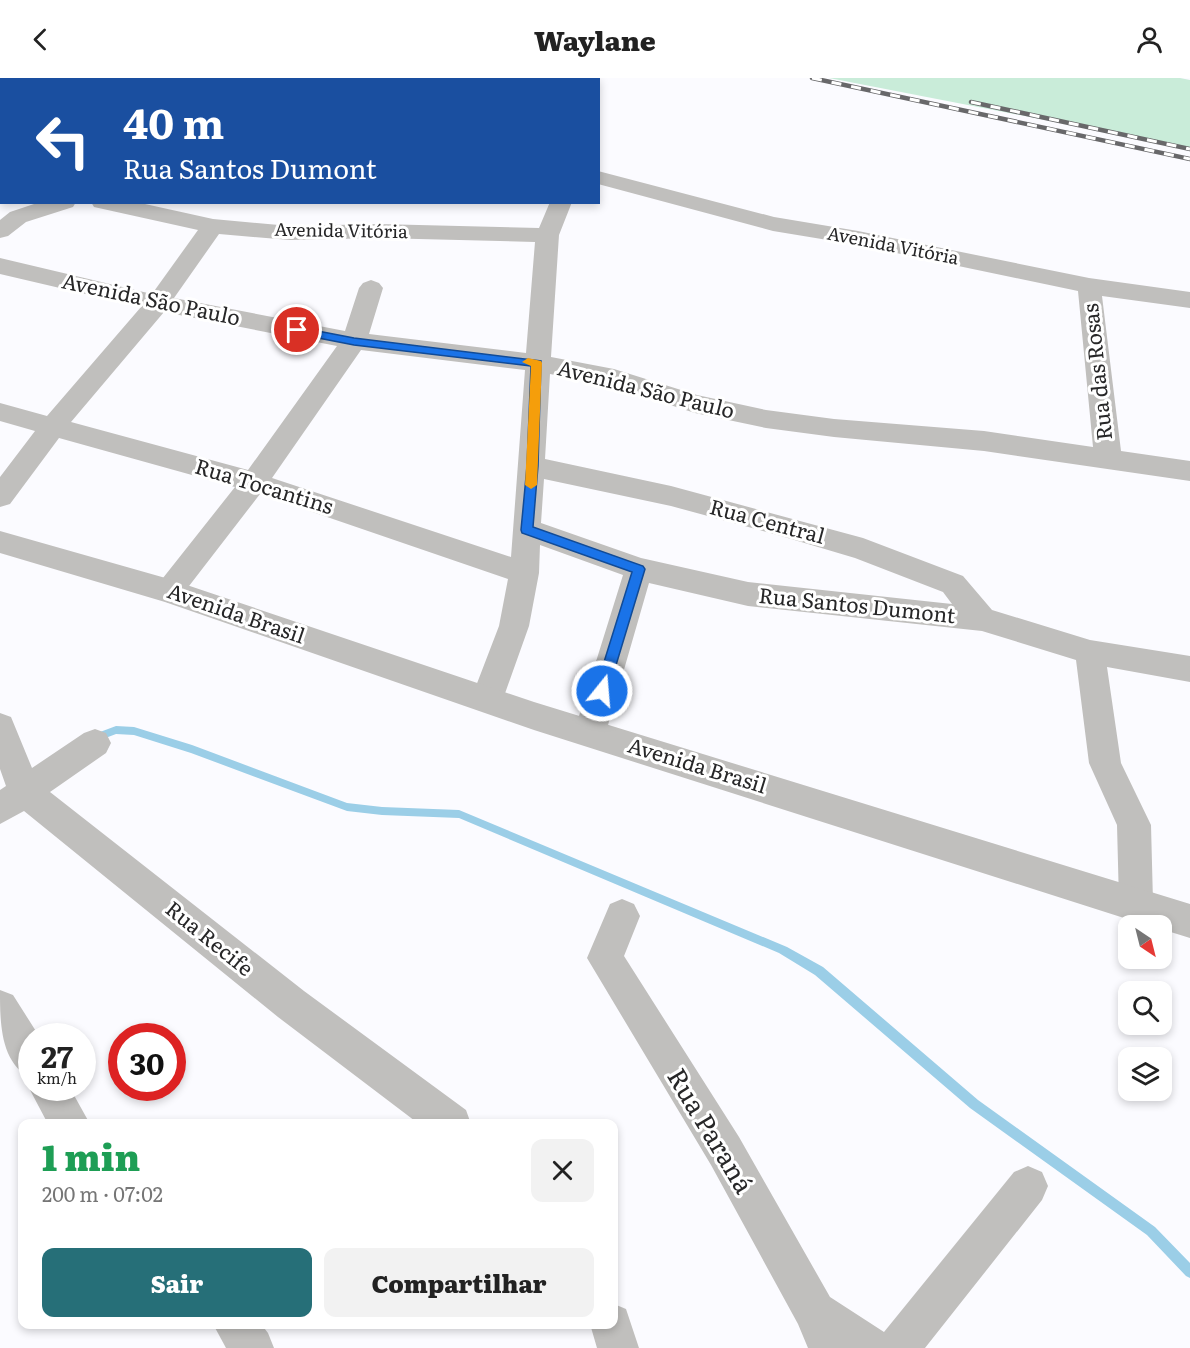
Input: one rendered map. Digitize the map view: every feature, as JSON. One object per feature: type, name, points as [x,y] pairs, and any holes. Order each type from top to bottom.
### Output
[{"type":"street","points":[[0,78],[82,78]]},
{"type":"street","name":"Avenida Vitória","points":[[600,178],[773,224],[858,238],[1089,286],[1190,300]]},
{"type":"street","points":[[0,231],[18,217],[59,204]]},
{"type":"street","name":"Avenida Vitória","points":[[111,204],[213,226],[290,233],[378,231],[547,235]]},
{"type":"street","points":[[487,699],[514,626],[524,573],[547,235],[560,204]]},
{"type":"street","points":[[0,497],[54,425],[158,303],[213,226]]},
{"type":"street","name":"Avenida São Paulo","points":[[0,266],[158,303],[354,341],[537,363],[614,378],[695,404],[766,419],[834,428],[984,441],[1190,471]]},
{"type":"street","name":"Rua das Rosas","points":[[1089,286],[1108,459]]},
{"type":"street","points":[[169,591],[254,482],[354,341],[371,288]]},
{"type":"street","name":"Rua Tocantins","points":[[0,412],[54,425],[254,482],[524,573]]},
{"type":"street","name":"Rua Central","points":[[532,466],[671,496],[863,549],[953,584],[982,619]]},
{"type":"street","name":"Rua Santos Dumont","points":[[527,530],[639,569],[748,594],[982,619],[1090,652],[1190,669]]},
{"type":"street","name":"Avenida Brasil","points":[[0,542],[169,591],[534,716],[1136,902],[1190,921]]},
{"type":"street","points":[[590,732],[639,569]]},
{"type":"street","points":[[1090,652],[1105,762],[1134,825],[1136,902]]},
{"type":"street","name":"Rua Recife","points":[[0,727],[13,801],[445,1119]]},
{"type":"street","points":[[13,801],[95,743]]},
{"type":"street","name":"Rua Paraná","points":[[622,916],[605,958],[725,1151],[822,1330]]},
{"type":"street","points":[[0,1008],[18,1037]]},
{"type":"street","points":[[56,1101],[67,1119]]},
{"type":"street","points":[[898,1348],[1028,1186]]},
{"type":"street","points":[[238,1329],[253,1348]]},
{"type":"street","points":[[612,1329],[618,1348]]},
{"type":"street","points":[[822,1330],[870,1348]]},
{"type":"green space","points":[[829,78],[1180,78],[1190,80],[1190,148]]},
{"type":"waterway","points":[[95,738],[116,730],[134,731],[192,749],[347,807],[382,811],[459,814],[783,950],[819,971],[974,1104],[1151,1231],[1190,1272]]},
{"type":"railway","points":[[812,78],[1190,159]]},
{"type":"railway","points":[[971,102],[1190,149]]},
{"type":"slow traffic","points":[[528,362],[537,363],[531,485]]},
{"type":"route","points":[[297,330],[354,341],[537,363],[527,530],[639,569],[602,691]]}]
